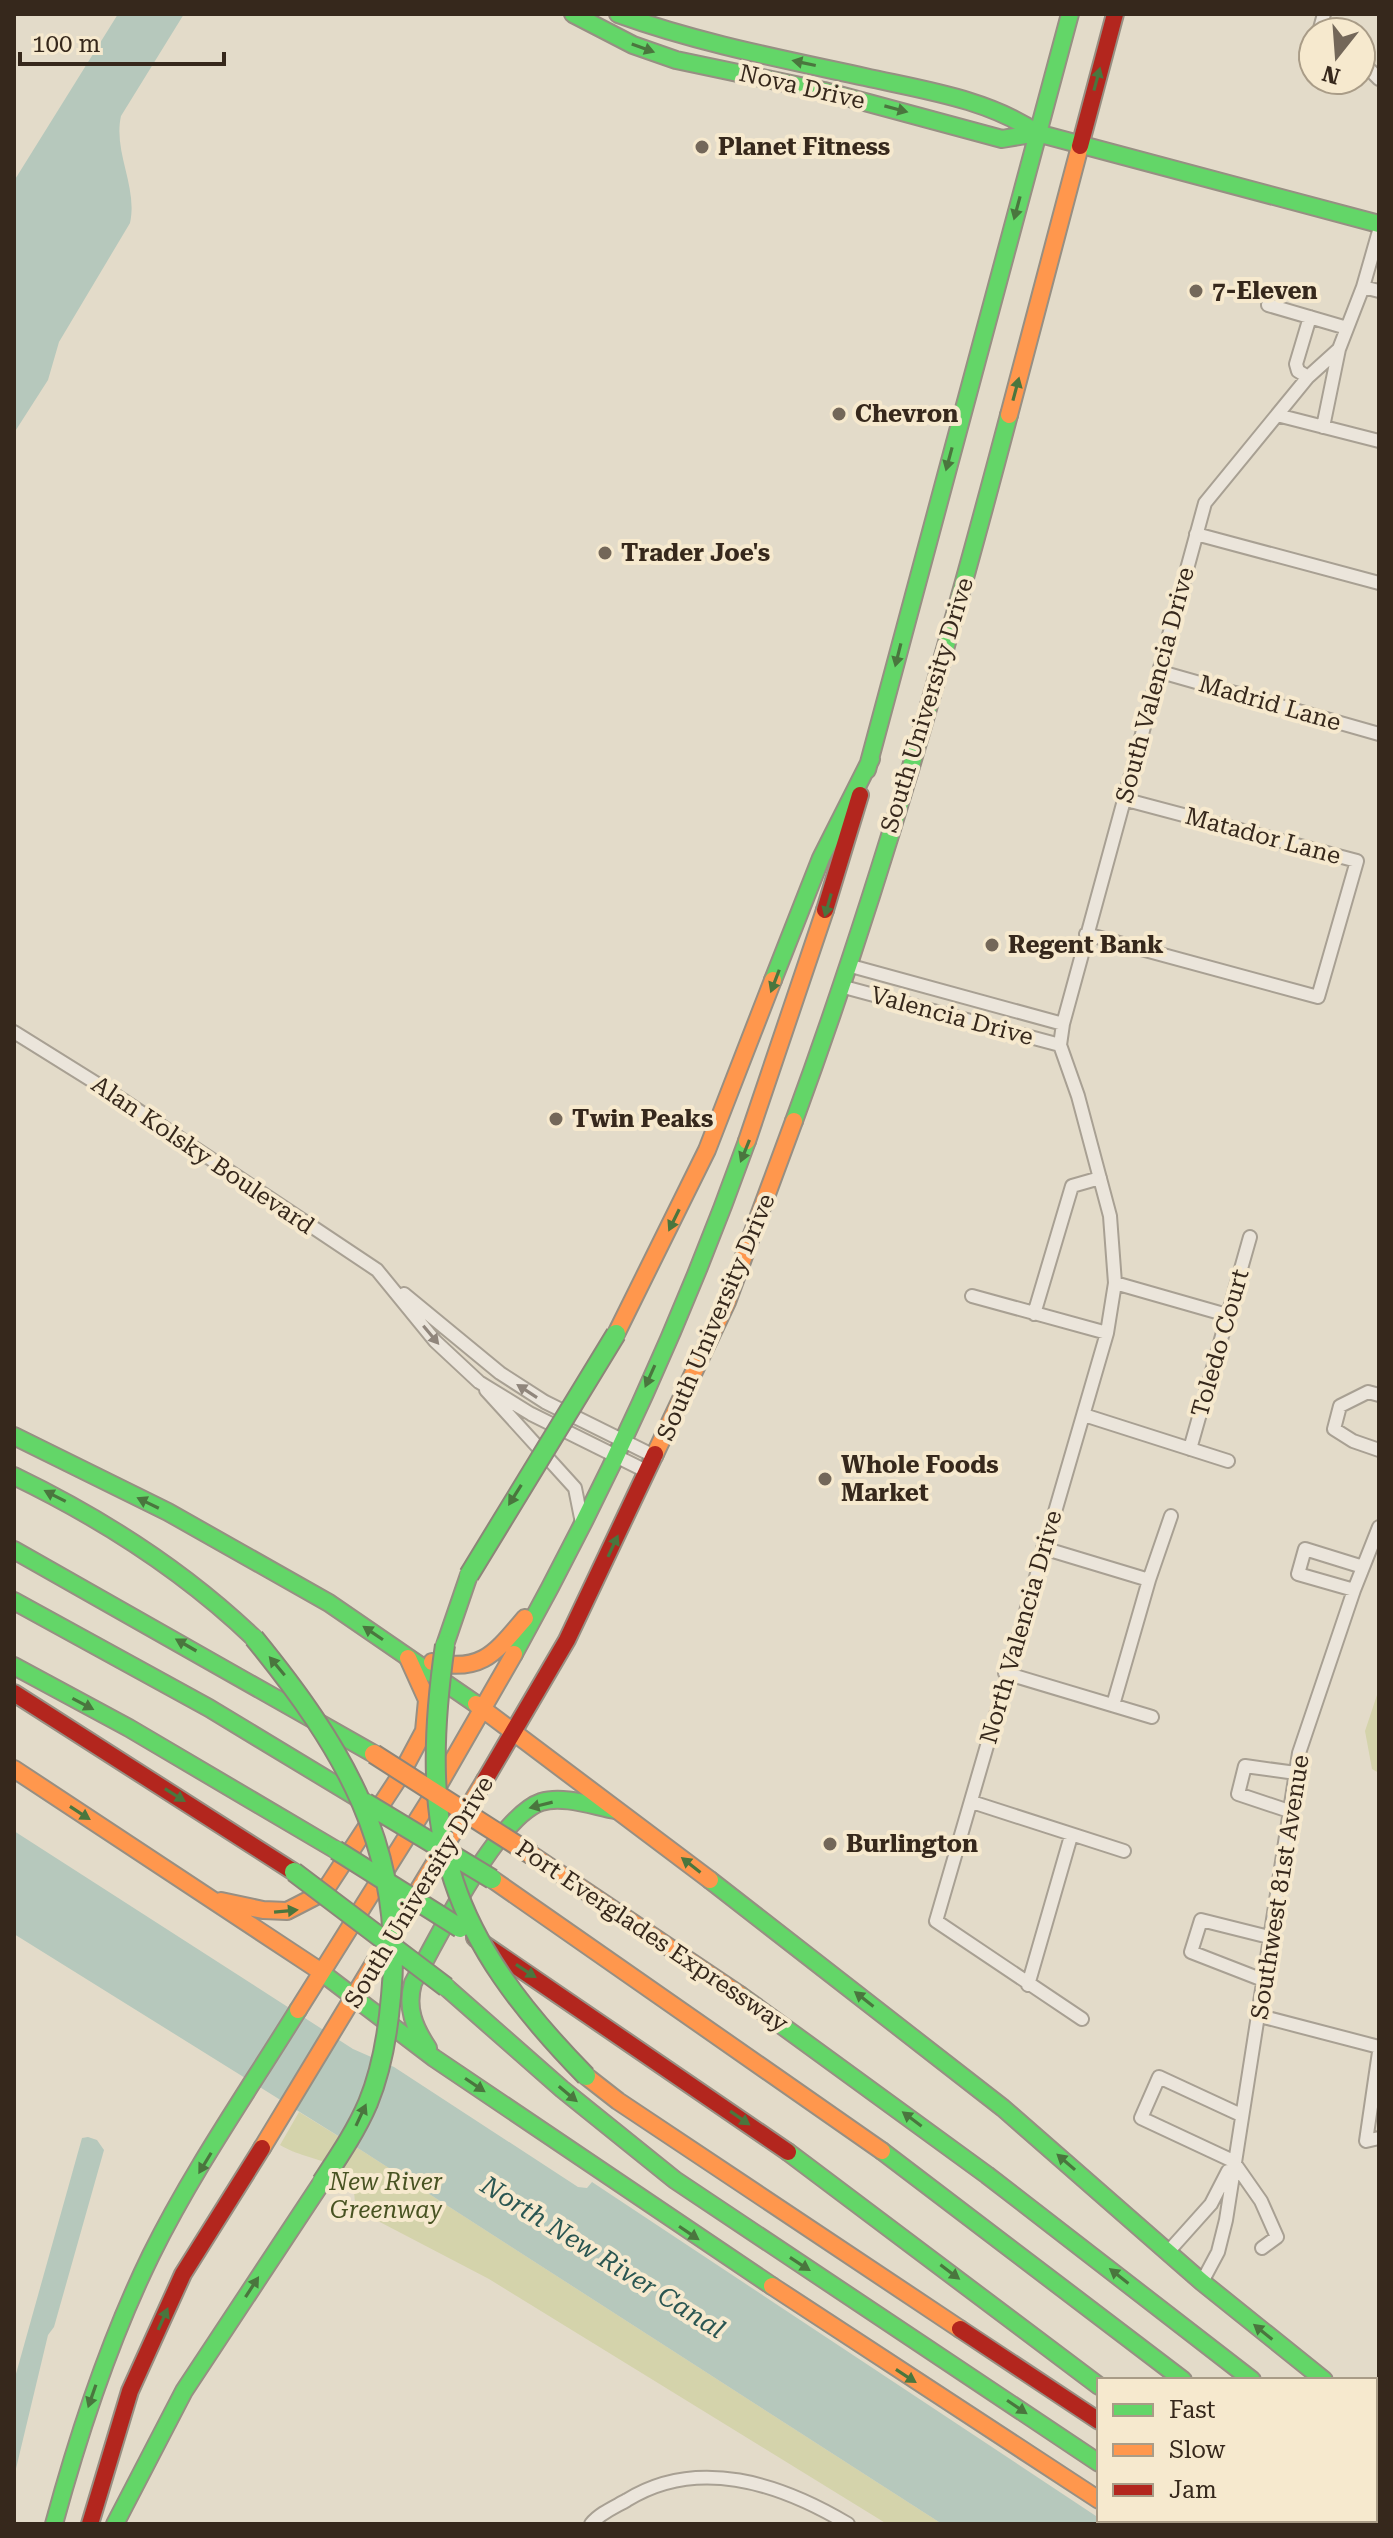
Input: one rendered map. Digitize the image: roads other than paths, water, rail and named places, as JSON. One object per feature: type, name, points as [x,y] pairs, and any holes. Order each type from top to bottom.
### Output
[{"type":"main road","name":"Nova Drive","points":[[573,14],[633,45],[676,60],[824,91],[1002,139],[1037,133]]},
{"type":"main road","name":"Nova Drive","points":[[618,14],[681,37],[897,84],[1010,114],[1037,133],[1379,224]]},
{"type":"main road","name":"South University Drive","points":[[54,2524],[99,2375],[152,2253],[483,1709],[549,1590],[613,1457],[752,1134],[812,961],[871,759],[1070,14]]},
{"type":"main road","name":"South University Drive","points":[[90,2524],[130,2391],[183,2274],[355,1999],[515,1734],[580,1616],[746,1256],[851,966],[967,572],[1115,14]]},
{"type":"main road","points":[[871,759],[821,858],[707,1150],[616,1334],[469,1575],[445,1645],[433,1705],[432,1767],[436,1810],[456,1893],[480,1946],[513,1998],[552,2044],[586,2076],[618,2101],[1097,2420]]},
{"type":"main road","points":[[14,1436],[241,1552],[329,1603],[483,1709],[1003,2108],[1202,2282],[1322,2378]]},
{"type":"main road","points":[[14,1476],[126,1534],[222,1606],[254,1638],[332,1740],[361,1793],[380,1842],[393,1901],[397,1945],[384,2050],[364,2113],[167,2420],[132,2483],[115,2524]]},
{"type":"main road","name":"Port Everglades Expressway","points":[[14,1550],[374,1754],[636,1922],[826,2054],[1249,2378]]},
{"type":"main road","points":[[406,1655],[448,1667],[476,1665],[490,1657],[549,1590]]},
{"type":"main road","points":[[14,1601],[209,1708],[492,1879],[660,1991],[846,2123],[1180,2378]]},
{"type":"main road","points":[[210,1898],[285,1913],[300,1910],[324,1892],[423,1735],[428,1703],[424,1688],[406,1655]]},
{"type":"main road","points":[[14,1666],[129,1728],[336,1850],[460,1928],[771,2139],[1097,2384]]},
{"type":"main road","points":[[14,1693],[294,1872],[446,1987],[562,2089],[675,2180],[1097,2462]]},
{"type":"main road","points":[[14,1769],[322,1972],[434,2058],[700,2240],[1097,2499]]},
{"type":"main road","points":[[434,2058],[415,2029],[409,1996],[428,1955],[508,1825],[540,1802],[561,1801],[617,1810]]},
{"type":"main road","points":[[1181,2324],[1262,2378]]},
{"type":"street","name":"South Valencia Drive","points":[[1063,1024],[1205,503],[1215,486],[1308,377],[1339,349],[1363,287],[1379,231]]},
{"type":"street","points":[[1363,287],[1379,291]]},
{"type":"street","points":[[1268,305],[1347,328]]},
{"type":"street","points":[[1308,377],[1298,371],[1296,364],[1310,317]]},
{"type":"street","points":[[1323,427],[1339,349]]},
{"type":"street","points":[[1277,415],[1379,441]]},
{"type":"street","points":[[1196,534],[1379,583]]},
{"type":"street","name":"Madrid Lane","points":[[1161,672],[1379,734]]},
{"type":"street","name":"Matador Lane","points":[[1086,934],[1318,997],[1357,861],[1123,799]]},
{"type":"street","name":"Valencia Drive","points":[[851,966],[1063,1024]]},
{"type":"street","name":"Valencia Drive","points":[[844,987],[1060,1045]]},
{"type":"street","name":"North Valencia Drive","points":[[1028,1985],[936,1921],[972,1802],[1005,1673],[1084,1415],[1107,1333],[1115,1283],[1110,1216],[1060,1045],[1063,1024]]},
{"type":"street","name":"Alan Kolsky Boulevard","points":[[14,1032],[115,1095],[377,1270],[508,1378],[545,1402],[621,1439],[652,1465]]},
{"type":"street","points":[[1034,1314],[1072,1186],[1100,1178]]},
{"type":"street","name":"Toledo Court","points":[[1190,1449],[1250,1237]]},
{"type":"street","name":"Alan Kolsky Boulevard","points":[[389,1282],[435,1341],[479,1382],[613,1457],[652,1465]]},
{"type":"street","points":[[1115,1283],[1227,1315]]},
{"type":"street","points":[[972,1296],[1107,1333]]},
{"type":"street","points":[[479,1382],[575,1488],[582,1523]]},
{"type":"street","points":[[1379,1395],[1368,1392],[1340,1406],[1334,1429],[1353,1441],[1379,1450]]},
{"type":"street","name":"Toledo Court","points":[[1084,1415],[1228,1461]]},
{"type":"street","points":[[1113,1705],[1171,1516]]},
{"type":"street","name":"Southwest 81st Avenue","points":[[1202,2282],[1218,2252],[1260,2016],[1269,1937],[1296,1773],[1354,1590],[1379,1527]]},
{"type":"street","points":[[1043,1548],[1149,1580]]},
{"type":"street","points":[[1354,1590],[1298,1574],[1305,1549],[1363,1567]]},
{"type":"street","points":[[1005,1673],[1152,1717]]},
{"type":"street","points":[[1289,1811],[1238,1794],[1245,1766],[1296,1773]]},
{"type":"street","points":[[972,1802],[1124,1851]]},
{"type":"street","points":[[1071,1836],[1028,1985],[1082,2019]]},
{"type":"street","points":[[1263,1980],[1191,1952],[1201,1920],[1269,1937]]},
{"type":"street","points":[[1260,2016],[1379,2049],[1366,2141],[1379,2138]]},
{"type":"street","points":[[1241,2115],[1159,2077],[1141,2118],[1233,2161],[1261,2201],[1277,2237],[1262,2248]]},
{"type":"street","name":"Southwest 81st Avenue","points":[[1168,2252],[1211,2204],[1233,2161]]},
{"type":"street","points":[[591,2524],[642,2490],[691,2476],[755,2482],[816,2505],[848,2524]]},
{"type":"water","points":[[118,14],[184,14],[121,116],[120,143],[131,196],[130,223],[59,342],[48,380],[14,433],[14,181]]},
{"type":"water","name":"North New River Canal","points":[[14,1831],[353,2049],[394,2067],[578,2187],[587,2188],[592,2182],[1097,2517],[1097,2522],[1108,2524],[942,2524],[364,2152],[14,1934]]},
{"type":"water","points":[[82,2138],[97,2140],[104,2150],[54,2327],[48,2335],[14,2477],[14,2381]]},
{"type":"place","name":"Planet Fitness","points":[[702,147]]},
{"type":"place","name":"7-Eleven","points":[[1196,291]]},
{"type":"place","name":"Chevron","points":[[839,414]]},
{"type":"place","name":"Trader Joe's","points":[[605,553]]},
{"type":"place","name":"Regent Bank","points":[[992,945]]},
{"type":"place","name":"Twin Peaks","points":[[556,1119]]},
{"type":"place","name":"Whole Foods Market","points":[[825,1479]]},
{"type":"place","name":"Burlington","points":[[830,1844]]},
{"type":"park label","name":"New River Greenway","points":[[386,2196]]}]
